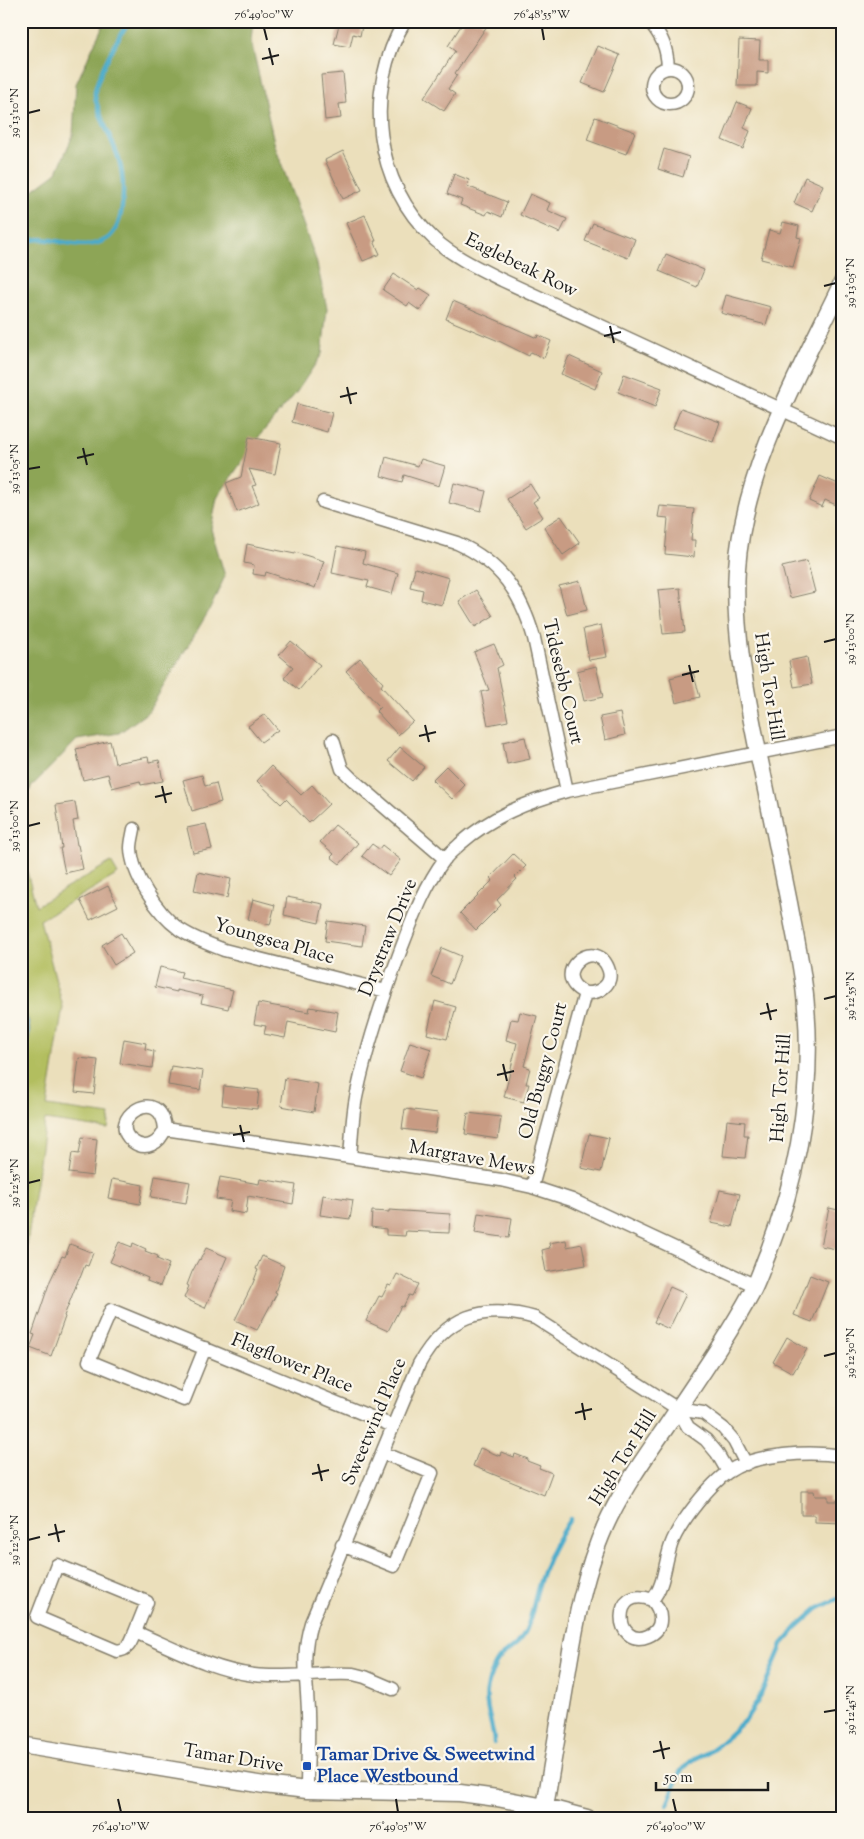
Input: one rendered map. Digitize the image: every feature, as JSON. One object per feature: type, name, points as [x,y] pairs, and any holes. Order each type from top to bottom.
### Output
[{"type":"street","name":"Eaglebeak Row","points":[[405,21],[391,50],[381,81],[379,108],[381,135],[393,182],[417,221],[433,238],[448,251],[494,276],[843,438]]},
{"type":"street","points":[[649,21],[663,38],[667,51],[668,67]]},
{"type":"street","name":"High Tor Hill","points":[[545,1807],[569,1658],[591,1564],[613,1511],[634,1473],[726,1336],[756,1286],[790,1190],[805,1096],[806,1006],[801,968],[744,687],[738,643],[737,565],[752,489],[763,455],[782,409],[843,281]]},
{"type":"street","name":"Tidesebb Court","points":[[323,502],[457,543],[474,550],[503,575],[516,593],[527,614],[534,638],[567,791]]},
{"type":"street","name":"Drystraw Drive","points":[[350,1157],[356,1096],[386,991],[413,919],[444,859],[482,827],[530,802],[567,791],[843,736]]},
{"type":"street","points":[[332,740],[342,769],[444,859]]},
{"type":"street","name":"Youngsea Place","points":[[134,829],[131,847],[138,877],[152,900],[178,928],[199,940],[224,950],[386,991]]},
{"type":"street","name":"Old Buggy Court","points":[[532,1187],[585,993]]},
{"type":"street","name":"Margrave Mews","points":[[165,1129],[501,1180],[532,1187],[572,1200],[756,1286]]},
{"type":"street","name":"Flagflower Place","points":[[205,1348],[184,1400],[89,1361],[111,1310],[205,1348],[393,1426]]},
{"type":"street","name":"Sweetwind Place","points":[[307,1790],[308,1711],[304,1653],[306,1638],[320,1598],[383,1453],[419,1364],[430,1345],[440,1334],[454,1323],[487,1312],[519,1314],[535,1318],[678,1409]]},
{"type":"street","points":[[678,1409],[703,1413],[723,1428],[734,1441],[746,1464]]},
{"type":"street","points":[[678,1409],[688,1427],[706,1440],[717,1453],[728,1472]]},
{"type":"street","points":[[342,1545],[394,1566],[432,1473],[383,1453]]},
{"type":"street","points":[[652,1600],[658,1592],[673,1541],[682,1524],[695,1505],[728,1472],[746,1464],[783,1455],[803,1453],[843,1456]]},
{"type":"street","points":[[57,1566],[147,1602],[135,1632],[129,1647],[117,1652],[37,1617],[57,1566]]},
{"type":"street","points":[[135,1632],[234,1672],[255,1675],[353,1674],[393,1689]]},
{"type":"street","name":"Tamar Drive","points":[[21,1745],[264,1785],[307,1790],[460,1793],[545,1807],[587,1818]]},
{"type":"green space","points":[[105,21],[253,21],[251,41],[275,146],[316,260],[327,308],[322,354],[296,393],[260,435],[217,498],[211,529],[225,576],[210,609],[148,712],[119,733],[77,740],[31,787],[21,816],[21,199],[57,172],[73,135],[76,84]]},
{"type":"green space","points":[[21,849],[36,906],[111,862],[118,874],[40,920],[63,1007],[47,1106],[110,1115],[108,1129],[45,1120],[21,1286]]},
{"type":"water","points":[[21,1004],[27,1016],[30,1035],[21,1053]]},
{"type":"building","points":[[340,21],[363,21],[360,36],[353,34],[350,47],[334,44]]},
{"type":"building","points":[[464,21],[480,21],[487,26],[455,73],[457,75],[448,89],[455,94],[444,111],[424,98],[455,51],[448,46]]},
{"type":"building","points":[[739,40],[760,41],[759,60],[768,60],[768,73],[757,72],[757,86],[737,86]]},
{"type":"building","points":[[598,46],[620,55],[604,92],[582,83]]},
{"type":"building","points":[[343,73],[346,103],[339,104],[341,118],[325,120],[321,75]]},
{"type":"building","points":[[737,102],[752,108],[744,128],[750,131],[743,149],[722,140]]},
{"type":"building","points":[[595,117],[635,132],[626,154],[587,140]]},
{"type":"building","points":[[664,149],[689,157],[683,177],[658,169]]},
{"type":"building","points":[[343,151],[362,190],[343,199],[325,160]]},
{"type":"building","points":[[454,174],[469,180],[467,186],[507,202],[502,217],[488,211],[486,215],[460,205],[462,200],[447,194]]},
{"type":"building","points":[[805,177],[823,185],[812,211],[794,203]]},
{"type":"building","points":[[530,194],[550,203],[547,210],[567,219],[560,233],[520,215]]},
{"type":"building","points":[[365,215],[380,254],[363,261],[346,223]]},
{"type":"building","points":[[783,222],[799,226],[797,237],[801,238],[793,267],[761,259],[769,230],[780,233]]},
{"type":"building","points":[[593,223],[635,239],[628,258],[585,241]]},
{"type":"building","points":[[666,254],[704,270],[697,287],[659,271]]},
{"type":"building","points":[[394,274],[418,290],[420,288],[431,295],[420,311],[409,303],[407,306],[383,290]]},
{"type":"building","points":[[726,295],[771,307],[766,325],[721,313]]},
{"type":"building","points":[[453,301],[537,338],[538,335],[551,341],[544,358],[531,352],[529,356],[446,319]]},
{"type":"building","points":[[569,356],[602,371],[595,389],[561,374]]},
{"type":"building","points":[[624,374],[662,388],[655,407],[618,392]]},
{"type":"building","points":[[297,404],[332,413],[327,432],[292,422]]},
{"type":"building","points":[[681,408],[720,422],[713,442],[673,428]]},
{"type":"building","points":[[249,437],[281,443],[275,474],[249,469],[256,485],[252,486],[259,503],[237,512],[226,483],[241,477]]},
{"type":"building","points":[[386,457],[418,466],[421,459],[445,466],[439,486],[404,475],[402,482],[381,476]]},
{"type":"building","points":[[820,476],[843,486],[843,508],[825,500],[822,507],[809,501]]},
{"type":"building","points":[[454,483],[486,491],[481,511],[449,503]]},
{"type":"building","points":[[530,484],[539,498],[533,502],[543,517],[526,528],[507,499]]},
{"type":"building","points":[[660,506],[694,509],[691,540],[695,540],[694,557],[665,554],[668,518],[658,517]]},
{"type":"building","points":[[561,516],[580,543],[563,555],[544,527]]},
{"type":"building","points":[[247,544],[295,554],[295,552],[324,561],[315,588],[266,572],[265,576],[253,574],[254,565],[244,563]]},
{"type":"building","points":[[337,546],[365,552],[363,563],[398,573],[392,594],[367,587],[369,581],[332,573]]},
{"type":"building","points":[[807,561],[815,592],[790,598],[782,567]]},
{"type":"building","points":[[415,568],[449,578],[442,605],[421,600],[423,590],[410,587]]},
{"type":"building","points":[[580,581],[587,610],[567,615],[559,586]]},
{"type":"building","points":[[680,588],[685,632],[663,634],[658,590]]},
{"type":"building","points":[[476,590],[493,616],[475,627],[459,601]]},
{"type":"building","points":[[601,625],[607,657],[589,660],[583,629]]},
{"type":"building","points":[[291,641],[320,665],[299,690],[284,678],[293,667],[279,655]]},
{"type":"building","points":[[494,644],[503,665],[497,668],[508,721],[488,725],[481,692],[489,690],[474,652]]},
{"type":"building","points":[[807,657],[812,684],[794,687],[789,661]]},
{"type":"building","points":[[360,658],[383,683],[381,686],[413,721],[398,735],[376,711],[380,707],[346,671]]},
{"type":"building","points":[[596,666],[603,697],[584,701],[577,671]]},
{"type":"building","points":[[693,672],[700,697],[676,703],[670,678]]},
{"type":"building","points":[[620,713],[625,735],[605,740],[600,717]]},
{"type":"building","points":[[265,714],[278,730],[261,742],[248,726]]},
{"type":"building","points":[[525,737],[530,759],[507,764],[503,742]]},
{"type":"building","points":[[110,741],[115,763],[148,757],[149,762],[159,760],[163,781],[141,785],[140,781],[112,788],[108,774],[83,780],[76,749]]},
{"type":"building","points":[[400,747],[424,767],[412,781],[388,761]]},
{"type":"building","points":[[271,766],[301,795],[312,785],[329,804],[309,823],[286,799],[281,804],[257,781]]},
{"type":"building","points":[[446,766],[465,785],[452,799],[432,780]]},
{"type":"building","points":[[202,775],[205,786],[216,783],[221,802],[192,811],[183,780]]},
{"type":"building","points":[[75,802],[78,820],[73,821],[83,869],[65,873],[60,848],[62,848],[56,805]]},
{"type":"building","points":[[206,824],[212,849],[193,853],[187,828]]},
{"type":"building","points":[[335,825],[358,843],[340,864],[331,857],[334,854],[320,842]]},
{"type":"building","points":[[372,844],[379,849],[382,845],[401,860],[389,876],[362,856]]},
{"type":"building","points":[[513,854],[526,866],[515,877],[517,879],[497,900],[501,905],[476,930],[460,913],[493,880],[490,878]]},
{"type":"building","points":[[198,872],[231,879],[227,898],[194,891]]},
{"type":"building","points":[[108,886],[118,906],[90,920],[80,900]]},
{"type":"building","points":[[287,897],[323,904],[319,923],[284,915]]},
{"type":"building","points":[[253,899],[275,905],[270,925],[248,919]]},
{"type":"building","points":[[328,921],[365,926],[362,946],[325,941]]},
{"type":"building","points":[[121,933],[133,953],[114,965],[102,945]]},
{"type":"building","points":[[442,948],[461,956],[450,984],[431,976]]},
{"type":"building","points":[[160,967],[182,972],[180,978],[233,990],[228,1009],[201,1003],[203,996],[155,987]]},
{"type":"building","points":[[435,1001],[456,1007],[447,1039],[427,1034]]},
{"type":"building","points":[[258,1003],[309,1012],[310,1007],[338,1012],[335,1032],[288,1022],[285,1038],[264,1034],[266,1026],[254,1024]]},
{"type":"building","points":[[520,1012],[537,1016],[524,1066],[530,1068],[526,1084],[529,1084],[524,1102],[504,1097],[517,1043],[506,1040],[511,1019],[518,1020]]},
{"type":"building","points":[[124,1039],[146,1043],[145,1049],[154,1051],[152,1068],[120,1063]]},
{"type":"building","points":[[410,1042],[431,1049],[421,1078],[400,1071]]},
{"type":"building","points":[[79,1058],[98,1060],[94,1094],[75,1092]]},
{"type":"building","points":[[171,1066],[203,1071],[200,1090],[168,1085]]},
{"type":"building","points":[[285,1078],[318,1084],[314,1112],[281,1106]]},
{"type":"building","points":[[224,1086],[259,1090],[257,1109],[222,1105]]},
{"type":"building","points":[[405,1109],[438,1113],[435,1133],[402,1129]]},
{"type":"building","points":[[468,1113],[501,1117],[498,1139],[465,1134]]},
{"type":"building","points":[[727,1120],[745,1122],[744,1135],[748,1135],[745,1158],[723,1156]]},
{"type":"building","points":[[589,1134],[609,1138],[601,1172],[581,1168]]},
{"type":"building","points":[[82,1137],[97,1139],[93,1176],[69,1173],[72,1153],[79,1154]]},
{"type":"building","points":[[155,1176],[190,1182],[186,1203],[151,1197]]},
{"type":"building","points":[[220,1177],[259,1184],[260,1179],[296,1185],[293,1204],[248,1196],[246,1214],[229,1211],[231,1201],[216,1199]]},
{"type":"building","points":[[112,1179],[143,1185],[140,1204],[108,1198]]},
{"type":"building","points":[[720,1190],[740,1194],[732,1227],[711,1223]]},
{"type":"building","points":[[323,1195],[353,1200],[350,1219],[320,1215]]},
{"type":"building","points":[[829,1208],[843,1211],[843,1241],[841,1250],[821,1246]]},
{"type":"building","points":[[389,1210],[450,1214],[449,1233],[406,1231],[405,1236],[386,1235],[386,1229],[371,1227],[372,1211],[389,1212]]},
{"type":"building","points":[[478,1213],[512,1218],[509,1238],[475,1233]]},
{"type":"building","points":[[566,1240],[567,1247],[582,1244],[586,1265],[546,1272],[542,1250],[550,1248],[549,1243]]},
{"type":"building","points":[[119,1242],[132,1247],[133,1243],[146,1249],[145,1251],[158,1256],[157,1259],[169,1264],[160,1286],[147,1281],[148,1278],[110,1262]]},
{"type":"building","points":[[70,1244],[93,1253],[88,1266],[85,1265],[79,1278],[51,1356],[30,1348],[35,1335],[32,1334],[50,1281],[62,1256],[65,1257]]},
{"type":"building","points":[[206,1248],[227,1257],[205,1308],[184,1298],[192,1272]]},
{"type":"building","points":[[262,1256],[284,1266],[275,1292],[277,1293],[257,1330],[235,1320],[253,1283],[258,1270],[256,1269]]},
{"type":"building","points":[[397,1274],[418,1284],[412,1296],[409,1295],[403,1307],[401,1306],[388,1331],[366,1321],[379,1296],[382,1297],[388,1285],[391,1286]]},
{"type":"building","points":[[810,1275],[828,1282],[812,1322],[794,1315]]},
{"type":"building","points":[[670,1287],[686,1294],[669,1329],[654,1322]]},
{"type":"building","points":[[787,1337],[807,1349],[793,1373],[773,1362]]},
{"type":"building","points":[[480,1448],[500,1456],[501,1452],[514,1457],[515,1454],[552,1473],[544,1495],[473,1466]]},
{"type":"building","points":[[801,1491],[814,1491],[815,1496],[828,1496],[828,1501],[842,1501],[843,1523],[815,1522],[815,1515],[801,1515]]},
{"type":"waterway","points":[[21,242],[42,239],[83,245],[93,244],[111,236],[116,227],[122,205],[121,169],[95,96],[98,80],[103,69],[114,46],[130,21]]},
{"type":"waterway","points":[[494,1743],[486,1697],[494,1667],[499,1659],[522,1638],[530,1619],[545,1566],[556,1542],[570,1519]]},
{"type":"waterway","points":[[667,1805],[680,1772],[691,1761],[723,1741],[745,1720],[758,1701],[783,1643],[817,1609],[843,1596]]},
{"type":"place","name":"Tamar Drive & Sweetwind Place Westbound","points":[[307,1766]]}]
